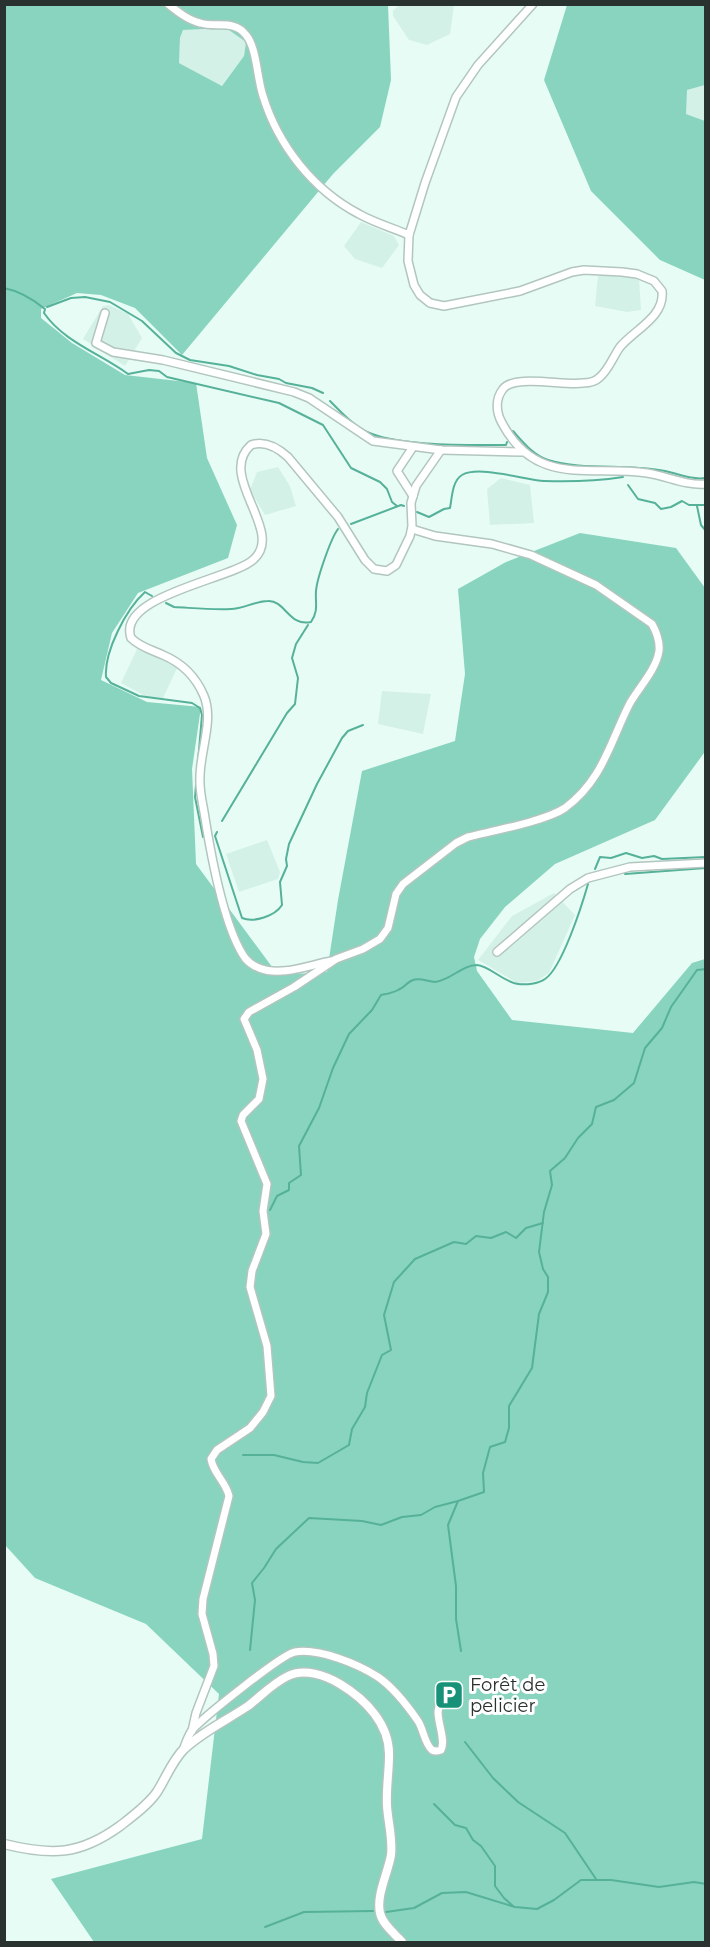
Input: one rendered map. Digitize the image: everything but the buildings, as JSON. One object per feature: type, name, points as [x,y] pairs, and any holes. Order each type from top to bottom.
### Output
[{"type":"street","points":[[168,4],[195,22],[230,24],[245,33],[252,47],[267,110],[279,136],[294,158],[317,183],[355,212],[409,235]]},
{"type":"street","points":[[533,4],[478,65],[456,97],[409,235],[408,261],[414,285],[420,295],[433,305],[452,305],[520,291],[572,272],[584,270],[644,276],[657,284],[662,291],[662,301],[655,314],[621,346],[597,380],[575,384],[520,381],[510,383],[504,387],[497,404],[499,415],[522,452],[538,462],[554,467],[635,472],[694,484],[705,484]]},
{"type":"street","points":[[105,313],[96,343],[110,351],[157,358],[294,392],[317,404],[370,440],[441,450],[522,452]]},
{"type":"street","points":[[412,529],[435,536],[519,551],[583,578],[652,624],[658,636],[658,654],[630,704],[602,766],[593,780],[565,808],[551,815],[468,837],[456,843],[403,884],[396,894],[388,928],[380,939],[363,949],[336,960],[290,970],[271,971],[253,965],[243,955],[231,929],[200,791],[207,712],[204,695],[197,682],[181,664],[140,645],[131,638],[130,630],[136,616],[147,606],[176,591],[247,565],[259,554],[262,543],[260,527],[240,472],[242,457],[246,449],[254,443],[275,447],[288,457],[338,517],[365,560],[374,569],[387,571],[396,565],[412,529],[412,495],[419,480],[441,450]]},
{"type":"street","points":[[412,447],[397,471],[412,495]]},
{"type":"street","points":[[498,952],[570,889],[588,878],[630,867],[705,863]]},
{"type":"street","points":[[4,1844],[50,1852],[80,1848],[102,1838],[144,1810],[183,1750],[192,1731],[196,1713],[213,1671],[213,1654],[202,1614],[203,1599],[229,1496],[226,1486],[211,1464],[212,1457],[217,1450],[250,1428],[263,1412],[271,1396],[267,1346],[250,1287],[252,1271],[266,1234],[263,1212],[267,1184],[241,1121],[243,1115],[259,1099],[263,1079],[257,1050],[244,1019],[249,1012],[336,960]]},
{"type":"street","points":[[192,1731],[208,1714],[277,1660],[292,1652],[321,1654],[353,1664],[376,1677],[406,1705],[423,1730],[430,1748],[436,1751],[441,1750],[444,1745],[438,1714],[445,1689]]},
{"type":"street","points":[[183,1750],[293,1674],[308,1673],[327,1677],[359,1698],[374,1713],[382,1726],[389,1747],[387,1805],[391,1848],[380,1901],[380,1914],[402,1942]]},
{"type":"shaded area","points":[[400,4],[454,5],[450,34],[427,45],[409,40],[393,16],[393,11]]},
{"type":"shaded area","points":[[226,28],[246,42],[244,56],[222,86],[179,63],[180,38],[183,30]]},
{"type":"shaded area","points":[[705,85],[705,121],[685,114],[684,111],[687,90]]},
{"type":"shaded area","points":[[361,222],[394,236],[399,245],[382,268],[355,259],[344,246]]},
{"type":"shaded area","points":[[615,275],[639,279],[641,310],[627,312],[595,306],[598,276]]},
{"type":"shaded area","points":[[109,305],[128,314],[142,338],[125,366],[83,339],[103,306]]},
{"type":"shaded area","points":[[278,467],[290,486],[296,506],[265,515],[250,490],[257,472]]},
{"type":"shaded area","points":[[501,478],[530,485],[534,523],[490,525],[487,489]]},
{"type":"shaded area","points":[[138,647],[178,666],[163,698],[147,697],[121,683]]},
{"type":"shaded area","points":[[382,691],[431,694],[423,734],[378,724]]},
{"type":"shaded area","points":[[267,840],[280,872],[278,879],[239,892],[226,854]]},
{"type":"shaded area","points":[[554,893],[575,915],[549,973],[537,981],[517,983],[478,960],[512,916]]},
{"type":"green space","points":[[5,5],[388,5],[391,80],[380,127],[333,174],[182,355],[135,308],[101,295],[77,293],[41,309],[41,318],[72,343],[125,375],[196,383],[207,458],[237,525],[228,558],[138,593],[112,633],[101,680],[147,702],[201,707],[192,769],[196,864],[278,975],[327,972],[362,771],[455,741],[465,674],[458,589],[506,562],[580,533],[676,548],[705,588],[704,753],[655,820],[555,864],[505,907],[480,939],[474,957],[477,971],[512,1020],[633,1033],[692,963],[705,959],[705,1942],[94,1942],[51,1879],[202,1839],[219,1694],[146,1624],[35,1578],[5,1545]],"holes":[[[226,28],[246,42],[244,56],[222,86],[179,63],[180,38],[183,30]]]},
{"type":"green space","points":[[567,5],[705,5],[705,85],[687,90],[686,114],[705,121],[705,280],[660,260],[591,191],[544,80]]},
{"type":"waterway","points":[[4,288],[36,302],[45,309],[44,313],[52,323],[72,340],[128,374],[149,370],[159,371],[167,377],[279,403],[323,425],[351,468],[380,482],[397,506]]},
{"type":"waterway","points":[[47,307],[71,298],[85,297],[110,302],[142,321],[176,353],[190,360],[229,366],[323,393]]},
{"type":"waterway","points":[[330,401],[355,425],[378,436],[395,440],[473,445],[506,445],[507,442]]},
{"type":"waterway","points":[[513,431],[529,448],[548,460],[576,465],[636,467],[706,478]]},
{"type":"waterway","points":[[417,512],[429,517],[450,508],[456,481],[462,475],[470,472],[490,472],[544,481],[584,481],[623,477]]},
{"type":"waterway","points":[[628,485],[638,499],[655,503],[661,509],[682,501],[689,505],[706,505]]},
{"type":"waterway","points":[[351,524],[401,505],[404,506]]},
{"type":"waterway","points":[[697,506],[701,525],[706,531]]},
{"type":"waterway","points":[[166,603],[174,607],[236,609],[268,601],[279,605],[297,621],[311,622],[316,610],[319,577],[328,549],[338,529]]},
{"type":"waterway","points":[[152,596],[145,592],[124,620],[112,644],[106,677],[111,683],[139,696],[192,703],[200,708],[202,715],[195,797],[203,837]]},
{"type":"waterway","points":[[222,821],[287,713],[295,704],[298,678],[292,658],[296,644],[308,625]]},
{"type":"waterway","points":[[217,832],[215,836],[242,918],[258,919],[279,909],[282,905],[280,882],[287,866],[289,844],[342,738],[348,731],[363,725]]},
{"type":"waterway","points":[[595,869],[600,857],[611,858],[626,853],[642,858],[654,856],[662,859],[706,857]]},
{"type":"waterway","points":[[625,874],[706,868]]},
{"type":"waterway","points":[[270,1210],[277,1196],[289,1190],[289,1183],[301,1175],[299,1146],[319,1108],[333,1068],[349,1034],[372,1010],[381,995],[396,991],[413,980],[441,981],[466,967],[477,965],[487,968],[512,983],[532,984],[542,981],[551,973],[564,950],[588,884]]},
{"type":"waterway","points":[[461,1651],[448,1525],[458,1501],[484,1492],[483,1473],[490,1447],[505,1442],[509,1428],[509,1406],[532,1368],[539,1314],[548,1292],[548,1277],[543,1269],[539,1252],[544,1212],[552,1185],[550,1171],[565,1158],[578,1138],[592,1124],[596,1107],[614,1100],[634,1083],[645,1048],[662,1028],[671,1007],[697,970],[706,969]]},
{"type":"waterway","points":[[243,1455],[274,1455],[318,1463],[349,1445],[352,1429],[365,1407],[367,1393],[382,1355],[391,1350],[384,1315],[394,1282],[415,1259],[454,1242],[466,1244],[476,1236],[491,1238],[506,1232],[516,1238],[526,1228],[543,1223]]},
{"type":"waterway","points":[[250,1650],[255,1600],[252,1583],[276,1549],[309,1518],[362,1521],[381,1525],[402,1517],[421,1515],[435,1507],[458,1501]]},
{"type":"waterway","points":[[465,1742],[493,1778],[518,1802],[565,1833],[596,1879]]},
{"type":"waterway","points":[[434,1804],[455,1825],[466,1828],[473,1840],[481,1846],[495,1866],[495,1886],[513,1906]]},
{"type":"waterway","points":[[386,1912],[414,1908],[442,1893],[466,1892],[515,1907],[537,1909],[554,1900],[581,1880],[611,1880],[659,1887],[694,1882],[706,1884]]},
{"type":"waterway","points":[[265,1927],[304,1912],[373,1911]]},
{"type":"place","name":"Forêt de pelicier","points":[[449,1695]]}]
